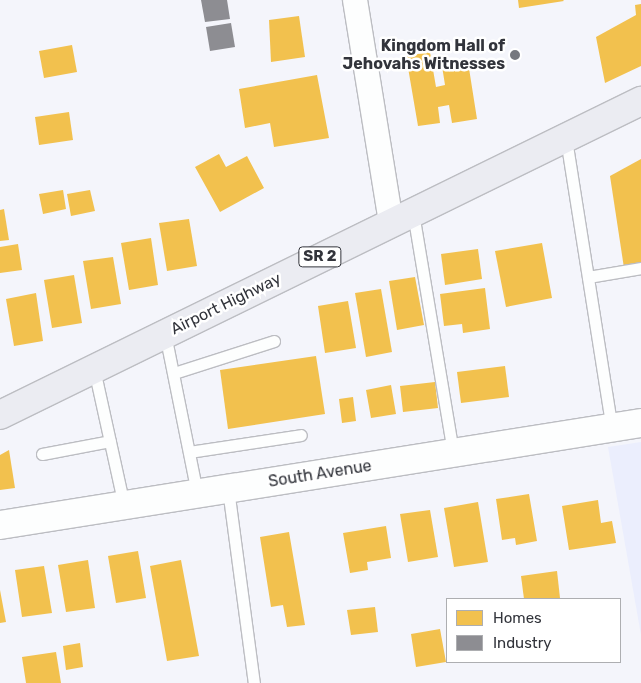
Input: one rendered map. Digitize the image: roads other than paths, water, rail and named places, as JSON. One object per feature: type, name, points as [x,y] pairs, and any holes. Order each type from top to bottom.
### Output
[{"type":"main road","name":"Airport Highway","points":[[0,414],[641,101]]},
{"type":"street","points":[[355,0],[402,217]]},
{"type":"street","name":"South Avenue","points":[[0,525],[641,423]]},
{"type":"lane","points":[[566,139],[612,428]]},
{"type":"lane","points":[[402,217],[453,453]]},
{"type":"lane","points":[[588,277],[641,268]]},
{"type":"lane","points":[[165,334],[197,494]]},
{"type":"lane","points":[[174,373],[274,341]]},
{"type":"lane","points":[[94,368],[124,505]]},
{"type":"lane","points":[[189,452],[302,434]]},
{"type":"lane","points":[[42,454],[110,441]]},
{"type":"lane","points":[[228,488],[254,683]]},
{"type":"place","name":"Kingdom Hall of Jehovahs Witnesses","points":[[515,55]]}]
